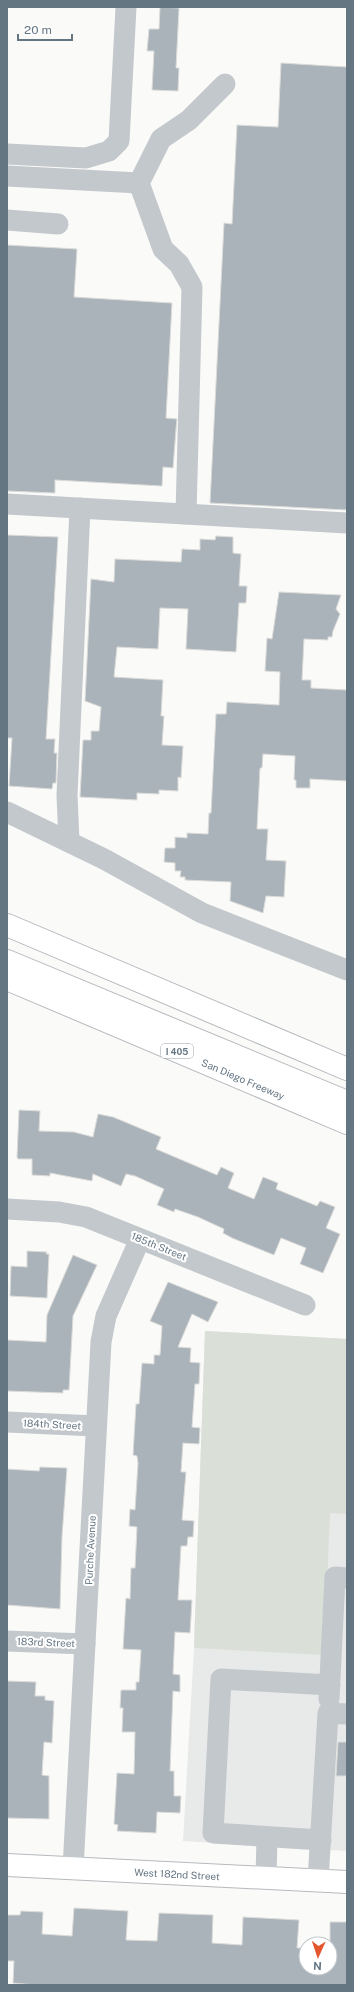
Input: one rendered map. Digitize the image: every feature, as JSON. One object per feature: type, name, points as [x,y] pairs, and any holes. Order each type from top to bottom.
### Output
[{"type":"main road","points":[[7,925],[347,1069]]},
{"type":"main road","points":[[7,961],[347,1102]]},
{"type":"main road","name":"San Diego Freeway","points":[[7,979],[347,1123]]},
{"type":"main road","name":"West 182nd Street","points":[[7,1865],[347,1882]]},
{"type":"street","points":[[7,154],[86,158],[110,151],[119,141],[126,7]]},
{"type":"street","points":[[186,514],[192,287],[179,264],[164,249],[139,183],[162,139],[189,120],[225,84]]},
{"type":"street","points":[[7,176],[139,183]]},
{"type":"street","points":[[7,220],[58,224]]},
{"type":"street","points":[[7,504],[347,523]]},
{"type":"street","points":[[70,842],[68,795],[80,508]]},
{"type":"street","points":[[7,812],[70,842],[202,913],[347,970]]},
{"type":"street","name":"185th Street","points":[[7,1209],[59,1212],[86,1217],[305,1305]]},
{"type":"street","name":"Purche Avenue","points":[[73,1869],[101,1342],[106,1316],[140,1239]]},
{"type":"street","name":"184th Street","points":[[7,1422],[96,1426]]},
{"type":"street","points":[[318,1881],[321,1840],[338,1713],[330,1685],[335,1577],[347,1578]]},
{"type":"street","name":"183rd Street","points":[[7,1641],[85,1644]]},
{"type":"street","points":[[321,1840],[213,1833],[221,1679],[330,1685]]},
{"type":"street","points":[[266,1878],[267,1837]]},
{"type":"shaded area","points":[[205,1331],[347,1339],[347,1851],[183,1841],[194,1648]]},
{"type":"shaded area","points":[[205,1331],[347,1339],[347,1514],[330,1513],[324,1655],[194,1648]]},
{"type":"building","points":[[160,7],[179,8],[176,68],[179,68],[178,91],[152,90],[154,51],[147,51],[149,29],[159,29]]},
{"type":"building","points":[[281,63],[347,67],[347,510],[210,503],[224,223],[232,224],[237,125],[278,127]]},
{"type":"building","points":[[7,245],[77,249],[74,297],[172,303],[166,418],[177,419],[173,468],[163,467],[162,486],[55,480],[55,493],[7,491]]},
{"type":"building","points":[[7,535],[58,537],[46,739],[55,739],[54,753],[57,753],[56,783],[53,783],[52,789],[9,786],[12,738],[7,738]]},
{"type":"building","points":[[216,536],[233,537],[233,553],[241,554],[239,586],[247,586],[246,603],[239,603],[236,652],[186,649],[188,609],[160,608],[158,649],[117,647],[114,677],[163,680],[161,716],[164,716],[162,745],[183,746],[181,778],[178,777],[178,791],[159,790],[159,794],[137,793],[137,800],[80,797],[83,740],[91,740],[91,731],[99,731],[101,707],[85,701],[91,579],[114,582],[115,559],[181,562],[182,549],[200,550],[200,539],[215,540]]},
{"type":"building","points":[[279,592],[341,595],[336,609],[340,614],[332,637],[328,637],[328,640],[304,639],[302,680],[311,680],[311,688],[347,690],[347,781],[310,779],[310,788],[296,788],[296,780],[294,780],[295,756],[263,754],[262,768],[260,768],[257,829],[268,829],[266,860],[286,861],[284,897],[266,896],[263,913],[230,901],[231,882],[185,880],[185,877],[180,877],[181,871],[175,871],[175,863],[164,862],[165,848],[175,848],[175,837],[187,838],[187,833],[208,834],[209,813],[211,813],[216,714],[226,714],[227,702],[279,705],[280,672],[265,671],[267,638],[272,639]]},
{"type":"building","points":[[19,1110],[40,1111],[39,1131],[74,1132],[93,1137],[98,1114],[113,1117],[161,1137],[156,1149],[217,1175],[221,1167],[234,1173],[228,1188],[254,1199],[263,1177],[278,1183],[276,1189],[317,1206],[320,1201],[335,1207],[326,1228],[340,1234],[323,1273],[300,1264],[306,1248],[281,1238],[274,1255],[232,1238],[223,1233],[224,1229],[198,1217],[175,1209],[174,1212],[157,1205],[164,1189],[135,1176],[126,1174],[121,1186],[93,1174],[92,1181],[50,1173],[50,1176],[32,1175],[32,1159],[18,1159],[17,1157]]},
{"type":"building","points":[[27,1251],[47,1252],[46,1254],[49,1254],[47,1298],[10,1296],[11,1266],[27,1267]]},
{"type":"building","points":[[73,1255],[97,1265],[73,1316],[69,1390],[63,1390],[63,1393],[7,1391],[7,1340],[46,1342],[47,1315]]},
{"type":"building","points":[[168,1282],[218,1302],[208,1322],[192,1314],[178,1347],[191,1348],[190,1362],[200,1363],[199,1384],[195,1384],[192,1427],[200,1428],[199,1444],[183,1443],[181,1472],[186,1472],[182,1520],[194,1521],[193,1537],[188,1537],[187,1546],[181,1546],[178,1600],[192,1600],[190,1633],[175,1632],[173,1674],[180,1675],[180,1692],[173,1691],[170,1771],[174,1771],[174,1796],[181,1796],[180,1813],[157,1812],[156,1833],[117,1831],[118,1825],[114,1824],[117,1773],[134,1774],[135,1732],[122,1732],[123,1708],[120,1708],[121,1690],[136,1690],[136,1682],[139,1682],[141,1650],[123,1649],[126,1598],[130,1599],[131,1568],[135,1568],[137,1527],[129,1526],[130,1509],[135,1510],[138,1463],[137,1456],[133,1455],[136,1404],[139,1404],[142,1363],[154,1364],[154,1355],[160,1355],[162,1326],[150,1321]]},
{"type":"building","points":[[40,1467],[67,1468],[62,1537],[60,1609],[7,1605],[7,1469],[39,1471]]},
{"type":"building","points":[[7,1681],[36,1682],[35,1696],[45,1696],[45,1700],[54,1701],[52,1743],[44,1742],[42,1775],[49,1776],[49,1819],[7,1818]]},
{"type":"building","points":[[338,1742],[347,1742],[347,1776],[336,1776]]},
{"type":"building","points":[[74,1908],[128,1911],[126,1940],[157,1941],[159,1913],[213,1915],[212,1943],[242,1945],[243,1917],[299,1920],[297,1948],[298,1976],[338,1976],[338,1936],[330,1936],[330,1922],[347,1922],[347,1985],[35,1985],[13,1983],[14,1961],[7,1961],[7,1915],[20,1915],[21,1911],[43,1912],[42,1934],[72,1936]]}]
